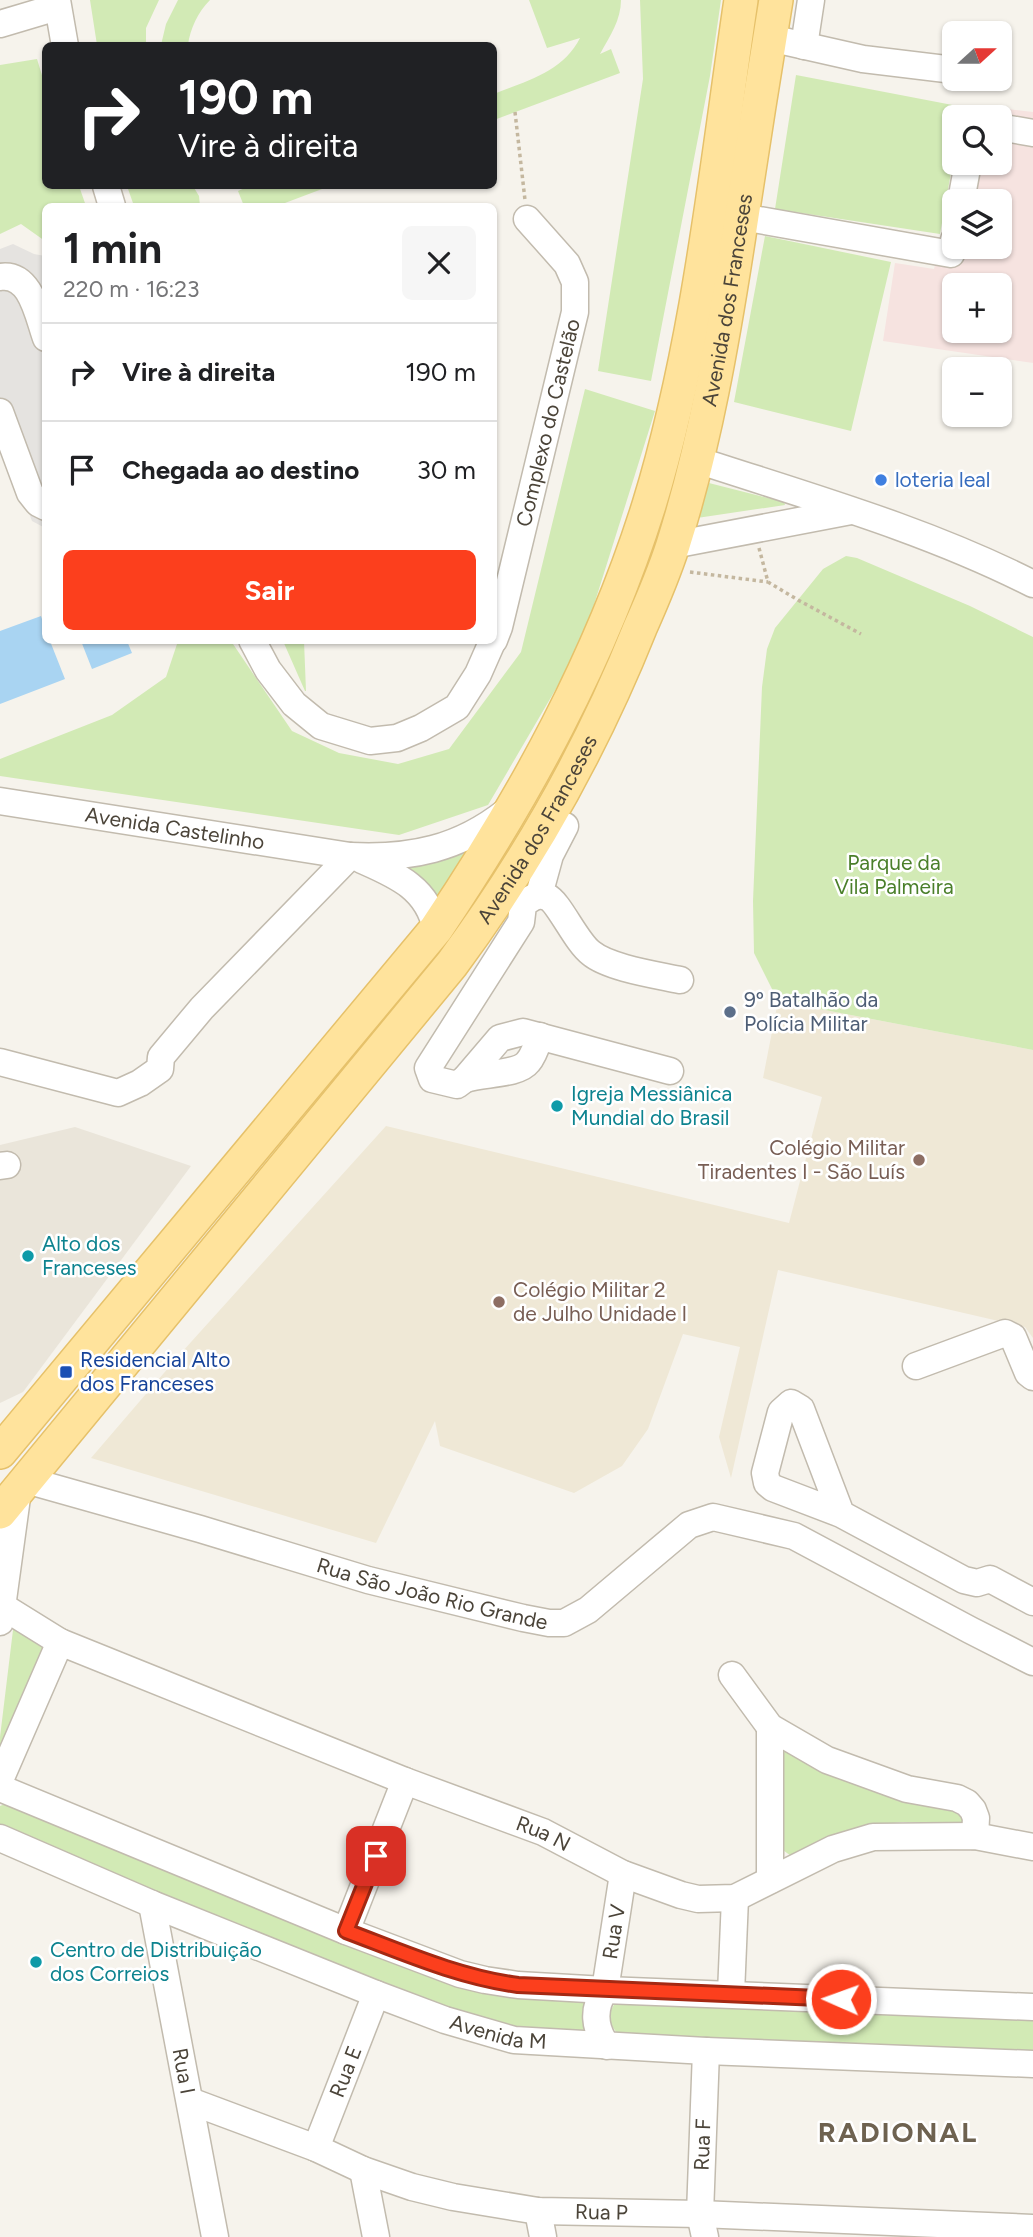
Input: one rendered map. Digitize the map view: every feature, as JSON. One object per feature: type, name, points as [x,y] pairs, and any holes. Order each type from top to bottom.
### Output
[{"type":"main road","name":"Avenida dos Franceses","points":[[7,1434],[436,929],[482,861],[516,803],[577,688],[624,578],[650,502],[677,393],[697,299],[741,0]]},
{"type":"main road","name":"Avenida dos Franceses","points":[[0,1521],[14,1494],[452,964],[522,897],[545,824],[581,759],[629,658],[669,557],[697,460],[723,332],[776,0]]},
{"type":"street","points":[[804,46],[811,0]]},
{"type":"street","points":[[0,24],[57,4],[64,42]]},
{"type":"street","points":[[770,38],[863,59],[942,69]]},
{"type":"street","points":[[1012,129],[1033,133]]},
{"type":"street","points":[[742,217],[942,252]]},
{"type":"street","name":"Complexo do Castelão","points":[[497,631],[575,312],[575,282],[567,264],[527,219]]},
{"type":"street","points":[[0,277],[8,276],[24,284],[42,327]]},
{"type":"street","points":[[0,412],[30,493],[42,504]]},
{"type":"street","points":[[697,460],[853,510],[995,564],[1033,584]]},
{"type":"street","points":[[669,557],[754,531],[853,510]]},
{"type":"street","name":"Complexo do Castelão","points":[[255,644],[268,670],[294,704],[321,726],[370,741],[397,738],[421,728],[457,707],[478,674],[491,644]]},
{"type":"street","name":"Avenida Castelinho","points":[[0,801],[350,856],[387,857],[438,849],[471,836],[490,825],[516,803]]},
{"type":"street","points":[[565,826],[550,855],[522,897],[521,922],[428,1068],[432,1079],[457,1085],[500,1038],[523,1032],[670,1071]]},
{"type":"street","name":"Avenida Castelinho","points":[[350,856],[397,876],[413,887],[425,900],[436,929]]},
{"type":"street","points":[[0,1062],[118,1093],[140,1083],[160,1069],[161,1057],[202,1008],[350,856]]},
{"type":"street","points":[[522,897],[545,896],[552,900],[577,939],[602,961],[680,980]]},
{"type":"street","points":[[916,1366],[1005,1333],[1013,1337],[1028,1373],[1033,1377]]},
{"type":"street","points":[[1,1615],[14,1494]]},
{"type":"street","name":"Rua São João Rio Grande","points":[[14,1494],[200,1529],[368,1580],[549,1623],[564,1623],[587,1610],[689,1525],[713,1517],[794,1536],[1033,1661]]},
{"type":"street","points":[[841,1514],[964,1580],[977,1583],[990,1579],[1032,1600]]},
{"type":"street","name":"Rua N","points":[[1,1615],[60,1642],[405,1781],[543,1832],[623,1874],[663,1890],[698,1899],[734,1898],[833,1849],[873,1837],[975,1836],[1033,1847]]},
{"type":"street","points":[[0,1780],[60,1642]]},
{"type":"street","points":[[732,1675],[770,1727],[827,1760],[907,1789],[957,1798],[967,1803],[976,1818],[975,1836]]},
{"type":"street","points":[[770,1727],[770,1880]]},
{"type":"street","points":[[346,1931],[405,1781]]},
{"type":"street","points":[[0,1788],[346,1931],[460,1974],[485,1980],[518,1985],[605,1990],[1033,2007]]},
{"type":"street","name":"Avenida M","points":[[0,1838],[152,1904],[376,1994],[445,2020],[513,2040],[1033,2064]]},
{"type":"street","name":"Rua V","points":[[607,2046],[597,2029],[596,2018],[600,1998],[605,1990],[623,1874]]},
{"type":"street","points":[[731,1994],[734,1898]]},
{"type":"street","name":"Rua I","points":[[152,1904],[215,2237]]},
{"type":"street","name":"Rua E","points":[[316,2148],[376,1994]]},
{"type":"street","name":"Rua F","points":[[702,2225],[706,2051]]},
{"type":"street","name":"Rua P","points":[[190,2101],[316,2148],[363,2171],[412,2187],[453,2197],[538,2211],[702,2225],[920,2230],[1033,2228]]},
{"type":"street","points":[[363,2171],[376,2237]]},
{"type":"street","points":[[538,2211],[543,2237]]},
{"type":"path","points":[[515,112],[527,219]]},
{"type":"path","points":[[754,531],[768,582]]},
{"type":"path","points":[[669,557],[768,582],[861,634]]},
{"type":"shaded area","points":[[1012,110],[1033,112],[1033,363],[1012,360],[1012,357],[992,357],[883,341],[895,263],[934,269],[942,236],[942,259],[1012,259],[1012,189],[954,189],[957,175],[1012,175]]},
{"type":"shaded area","points":[[13,244],[42,255],[42,526],[32,521],[0,437],[0,249]]},
{"type":"shaded area","points":[[778,1001],[1033,1050],[1033,1338],[1025,1327],[778,1270],[731,1478],[719,1437],[740,1347],[683,1334],[648,1429],[622,1466],[574,1493],[440,1446],[435,1421],[376,1543],[91,1458],[182,1352],[386,1126],[789,1223],[822,1097],[763,1078]]},
{"type":"shaded area","points":[[75,1127],[191,1166],[23,1392],[0,1403],[0,1145]]},
{"type":"green space","points":[[90,0],[159,0],[146,28],[146,42],[97,42]]},
{"type":"green space","points":[[178,0],[210,0],[195,21],[189,42],[162,42],[166,24]]},
{"type":"green space","points":[[529,0],[621,0],[617,21],[600,54],[611,49],[620,73],[497,119],[497,93],[531,80],[554,67],[573,50],[580,38],[547,48]]},
{"type":"green space","points":[[640,0],[721,0],[710,76],[651,381],[598,371],[643,79]]},
{"type":"green space","points":[[37,59],[42,75],[42,189],[80,189],[85,203],[42,203],[42,239],[21,224],[0,234],[0,65]]},
{"type":"green space","points":[[796,75],[953,105],[942,105],[942,175],[951,175],[948,189],[942,189],[940,234],[775,209]]},
{"type":"green space","points":[[128,189],[195,189],[200,203],[133,203]]},
{"type":"green space","points":[[322,189],[285,203],[243,203],[238,191]]},
{"type":"green space","points":[[765,236],[891,262],[851,431],[734,402]]},
{"type":"green space","points":[[585,389],[655,411],[581,646],[488,805],[399,835],[0,776],[0,759],[112,715],[166,677],[177,644],[233,644],[292,731],[339,753],[398,764],[449,749],[521,652]]},
{"type":"green space","points":[[705,482],[784,502],[785,505],[697,518]]},
{"type":"green space","name":"Parque da Vila Palmeira","points":[[846,556],[857,558],[970,606],[1033,637],[1033,1050],[778,1001],[754,953],[753,901],[762,687],[767,649],[775,628],[823,569]]},
{"type":"green space","points":[[284,644],[304,644],[305,691]]},
{"type":"green space","points":[[474,843],[438,899],[394,861]]},
{"type":"green space","points":[[19,1627],[46,1645],[0,1752],[13,1630]]},
{"type":"green space","points":[[782,1743],[954,1805],[969,1823],[902,1822],[869,1826],[791,1856],[779,1847]]},
{"type":"green space","points":[[5,1804],[447,1979],[591,2001],[590,2031],[515,2033],[475,2022],[0,1831],[0,1806]]},
{"type":"green space","points":[[616,2002],[1033,2017],[1033,2053],[622,2038],[610,2021]]},
{"type":"water","points":[[41,616],[42,644],[51,644],[65,679],[0,704],[0,631]]},
{"type":"water","points":[[82,644],[128,644],[132,653],[92,669]]},
{"type":"place","name":"loteria leal","points":[[881,480]]},
{"type":"place","name":"9º Batalhão da Polícia Militar","points":[[730,1012]]},
{"type":"place","name":"Igreja Messiânica Mundial do Brasil","points":[[557,1106]]},
{"type":"place","name":"Colégio Militar Tiradentes I - São Luís","points":[[919,1160]]},
{"type":"place","name":"Alto dos Franceses","points":[[28,1256]]},
{"type":"place","name":"Colégio Militar 2 de Julho Unidade I","points":[[499,1302]]},
{"type":"place","name":"Residencial Alto dos Franceses","points":[[66,1372]]},
{"type":"place","name":"Centro de Distribuição dos Correios","points":[[36,1962]]},
{"type":"district","name":"RADIONAL","points":[[898,2132]]},
{"type":"route","points":[[376,1856],[346,1931],[460,1974],[518,1985],[841,1999]]}]
